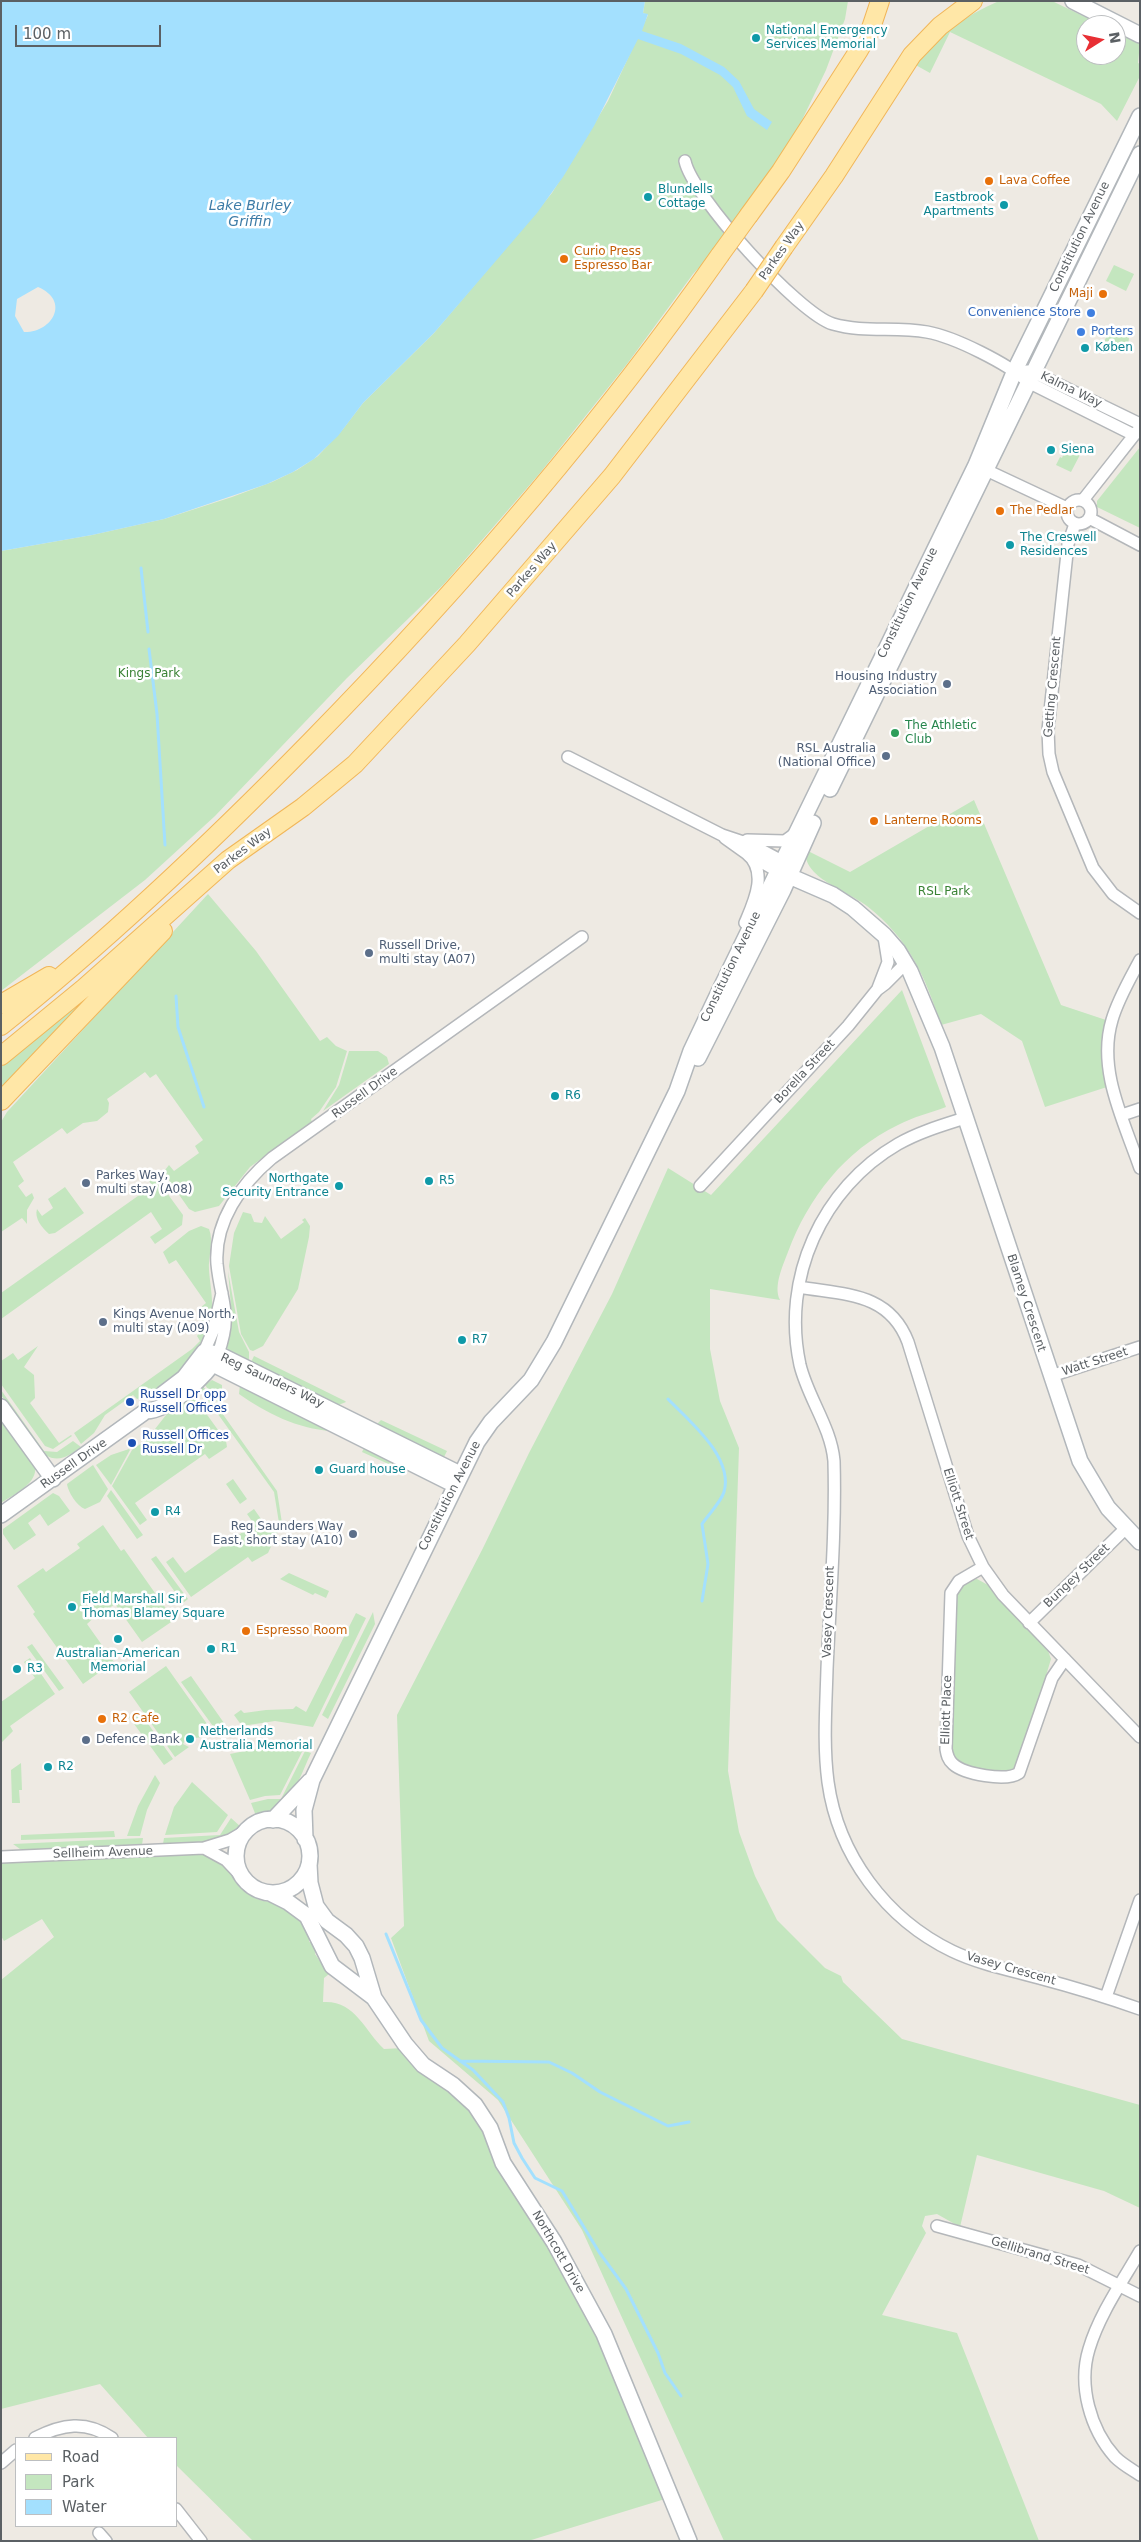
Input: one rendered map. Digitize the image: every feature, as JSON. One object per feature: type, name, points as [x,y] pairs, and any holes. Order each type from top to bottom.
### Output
[{"type":"main road","name":"Parkes Way","points":[[1,1056],[84,988],[228,860],[329,786],[354,764],[410,706],[537,564],[612,476],[754,291],[834,176],[912,55],[940,26],[973,1]]},
{"type":"main road","name":"Parkes Way","points":[[1,1026],[115,930],[268,786],[357,695],[459,585],[611,402],[749,215],[866,39],[877,7]]},
{"type":"main road","points":[[1,1101],[91,1004],[151,944],[205,881]]},
{"type":"main road","points":[[1,1004],[43,979],[115,930]]},
{"type":"street","points":[[1073,1],[1140,35]]},
{"type":"street","name":"Constitution Avenue","points":[[305,1839],[304,1810],[312,1780],[458,1479],[483,1432],[530,1380],[549,1352],[677,1091],[699,1057],[785,869],[868,699],[976,465],[1015,370],[1140,116]]},
{"type":"street","name":"Constitution Avenue","points":[[677,1091],[691,1051],[740,947],[785,869],[801,826],[986,470],[1140,154]]},
{"type":"street","name":"Kalma Way","points":[[685,161],[716,216],[810,312],[831,323],[849,328],[927,332],[950,339],[1138,429]]},
{"type":"street","points":[[1083,500],[1138,429]]},
{"type":"street","points":[[986,470],[1068,508]]},
{"type":"street","points":[[1075,500],[1083,500],[1090,508],[1090,518],[1081,524],[1075,524],[1067,515],[1068,508],[1075,500]]},
{"type":"street","points":[[1090,518],[1140,545]]},
{"type":"street","name":"Getting Crescent","points":[[1075,524],[1068,544],[1048,730],[1049,754],[1056,780],[1095,872],[1114,894],[1140,914]]},
{"type":"street","points":[[568,757],[722,835],[746,853],[754,862],[758,874],[757,892],[742,931],[740,947]]},
{"type":"street","points":[[722,835],[738,839],[785,841],[793,836],[801,826]]},
{"type":"street","points":[[738,839],[785,869]]},
{"type":"street","points":[[746,853],[785,869]]},
{"type":"street","name":"Blamey Crescent","points":[[785,869],[843,901],[884,935],[908,961]]},
{"type":"street","name":"Blamey Crescent","points":[[785,869],[862,907],[890,933],[908,961],[942,1048],[1082,1466],[1100,1498],[1125,1528],[1140,1542]]},
{"type":"street","points":[[877,990],[888,962],[884,935]]},
{"type":"street","name":"Russell Drive","points":[[1,1515],[146,1411],[154,1401],[212,1357],[214,1331],[222,1293],[217,1257],[222,1228],[234,1200],[253,1174],[272,1158],[582,937]]},
{"type":"street","points":[[1140,960],[1114,1013],[1108,1039],[1108,1070],[1140,1168]]},
{"type":"street","name":"Borella Street","points":[[700,1186],[848,1026],[877,990],[908,961]]},
{"type":"street","points":[[1122,1115],[1140,1109]]},
{"type":"street","name":"Vasey Crescent","points":[[965,1118],[899,1143],[870,1163],[847,1185],[831,1206],[812,1240],[803,1264],[795,1315],[799,1356],[809,1391],[830,1438],[833,1456],[825,1756],[832,1806],[845,1843],[863,1874],[883,1899],[907,1922],[934,1941],[977,1961],[1106,1997],[1140,2009]]},
{"type":"street","name":"Elliott Street","points":[[799,1287],[868,1300],[886,1310],[899,1323],[910,1348],[968,1536],[983,1567],[1003,1595],[1140,1737]]},
{"type":"street","name":"Watt Street","points":[[1051,1376],[1140,1347]]},
{"type":"street","name":"Reg Saunders Way","points":[[212,1357],[458,1479]]},
{"type":"street","points":[[1,1407],[53,1479]]},
{"type":"street","name":"Bungey Street","points":[[1029,1623],[1125,1528]]},
{"type":"street","name":"Elliott Place","points":[[983,1567],[958,1582],[951,1594],[946,1749],[949,1760],[960,1768],[999,1778],[1011,1778],[1019,1773],[1052,1678],[1065,1659]]},
{"type":"street","name":"Constitution Avenue","points":[[273,1820],[312,1780]]},
{"type":"street","points":[[204,1848],[226,1860],[242,1877],[254,1888],[268,1893],[282,1892],[296,1885],[304,1876],[309,1864],[309,1849],[305,1839],[294,1826],[273,1820],[256,1824],[247,1830],[238,1844],[236,1855],[242,1877]]},
{"type":"street","name":"Sellheim Avenue","points":[[1,1857],[204,1848],[230,1840],[247,1830]]},
{"type":"street","name":"Northcott Drive","points":[[309,1864],[310,1883],[319,1911],[356,1946],[362,1958],[374,1998],[405,2044],[423,2066],[461,2092],[475,2105],[490,2128],[503,2163],[554,2242],[604,2334],[689,2541]]},
{"type":"street","name":"Northcott Drive","points":[[268,1893],[283,1899],[305,1914],[315,1928],[324,1953],[332,1966],[374,1998]]},
{"type":"street","points":[[1106,1997],[1140,1900]]},
{"type":"street","name":"Gellibrand Street","points":[[937,2226],[1064,2260],[1121,2285],[1140,2296]]},
{"type":"street","points":[[1140,2251],[1099,2324],[1089,2349],[1086,2388],[1093,2418],[1105,2444],[1119,2461],[1140,2475]]},
{"type":"street","points":[[37,2437],[66,2425],[94,2428],[110,2437]]},
{"type":"street","points":[[1,2463],[15,2451]]},
{"type":"street","points":[[178,2511],[201,2541]]},
{"type":"green space","name":"Kings Park","points":[[645,1],[848,1],[845,19],[826,70],[792,141],[710,256],[693,274],[627,364],[540,473],[444,584],[347,678],[215,816],[145,880],[1,991],[1,551],[92,535],[164,519],[272,482],[297,470],[318,456],[343,429],[363,403],[434,333],[552,193],[608,101],[648,15],[643,13]]},
{"type":"green space","points":[[999,1],[1052,1],[1081,15],[1076,15],[1076,65],[1126,65],[1126,37],[1140,43],[1138,63],[1140,64],[1140,76],[1117,121],[1101,104],[950,32],[930,73],[912,63],[952,27]]},
{"type":"green space","points":[[1114,265],[1134,274],[1126,291],[1106,281]]},
{"type":"green space","points":[[1110,329],[1129,338],[1127,350],[1109,350],[1103,344]]},
{"type":"green space","points":[[1068,441],[1083,449],[1071,472],[1056,465],[1060,457],[1062,458]]},
{"type":"green space","points":[[1140,447],[1140,528],[1097,507],[1097,501]]},
{"type":"green space","name":"RSL Park","points":[[974,800],[1061,1005],[1106,1020],[1102,1053],[1107,1087],[1045,1107],[1022,1041],[981,1014],[941,1025],[929,990],[905,945],[882,919],[867,906],[818,876],[806,860],[806,850],[850,872]]},
{"type":"green space","points":[[208,894],[256,951],[320,1041],[327,1037],[336,1046],[347,1051],[336,1087],[319,1112],[311,1119],[312,1122],[250,1167],[219,1206],[195,1212],[189,1209],[166,1176],[165,1170],[169,1165],[174,1171],[199,1153],[195,1146],[203,1140],[156,1074],[150,1078],[145,1072],[107,1099],[109,1103],[108,1112],[97,1121],[83,1123],[67,1134],[62,1128],[13,1162],[24,1181],[18,1186],[26,1197],[32,1193],[34,1198],[27,1210],[27,1224],[22,1218],[1,1232],[1,1122],[7,1112]]},
{"type":"green space","points":[[902,990],[946,1107],[898,1125],[879,1135],[845,1162],[831,1178],[806,1213],[796,1232],[781,1269],[778,1283],[780,1300],[710,1289],[710,1349],[720,1401],[739,1448],[728,1771],[739,1832],[755,1876],[777,1920],[825,1968],[841,1976],[843,1982],[902,2039],[1140,2105],[1140,2208],[1104,2191],[977,2155],[960,2227],[937,2214],[925,2216],[922,2226],[926,2233],[882,2315],[957,2333],[1039,2541],[724,2541],[582,2230],[498,2100],[429,2041],[391,1938],[404,1926],[397,1715],[483,1548],[529,1453],[612,1294],[668,1168],[711,1195]]},
{"type":"green space","points":[[81,1001],[84,1004],[1,1092],[1,1067]]},
{"type":"green space","points":[[349,1051],[378,1051],[387,1057],[389,1064],[323,1111],[339,1085]]},
{"type":"green space","points":[[154,1178],[183,1215],[182,1225],[155,1244],[150,1237],[162,1229],[151,1212],[1,1319],[1,1293],[152,1186],[148,1179]]},
{"type":"green space","points":[[65,1187],[84,1213],[55,1233],[49,1234],[41,1226],[36,1212],[37,1209],[42,1216],[53,1208],[48,1199]]},
{"type":"green space","points":[[243,1212],[251,1214],[254,1222],[262,1223],[265,1216],[281,1239],[304,1222],[302,1220],[305,1218],[310,1226],[298,1289],[263,1346],[253,1351],[250,1350],[241,1334],[229,1266],[234,1233]]},
{"type":"green space","points":[[201,1226],[209,1229],[211,1238],[209,1265],[212,1312],[204,1341],[187,1367],[176,1378],[151,1394],[137,1399],[133,1395],[105,1415],[94,1433],[81,1444],[74,1433],[192,1349],[200,1341],[197,1336],[204,1327],[200,1308],[206,1303],[176,1260],[169,1264],[163,1252],[189,1231]]},
{"type":"green space","points":[[228,1271],[239,1332],[249,1352],[249,1361],[229,1352],[227,1348],[232,1317]]},
{"type":"green space","points":[[38,1346],[24,1367],[34,1375],[35,1398],[30,1403],[59,1443],[72,1436],[53,1449],[45,1446],[1,1384],[1,1361],[13,1353],[18,1360]]},
{"type":"green space","points":[[254,1356],[346,1402],[336,1406],[251,1362]]},
{"type":"green space","points":[[212,1380],[222,1385],[222,1408],[205,1385]]},
{"type":"green space","points":[[240,1385],[331,1431],[307,1427],[271,1414],[239,1394]]},
{"type":"green space","points":[[203,1386],[277,1491],[282,1523],[268,1553],[252,1562],[248,1557],[191,1597],[166,1562],[173,1557],[185,1573],[254,1524],[247,1514],[254,1509],[266,1526],[277,1526],[279,1523],[274,1492],[202,1392],[201,1388]]},
{"type":"green space","points":[[1,1390],[44,1451],[57,1452],[73,1441],[81,1447],[64,1457],[55,1458],[45,1455],[1,1395]]},
{"type":"green space","points":[[192,1394],[226,1441],[227,1447],[209,1459],[205,1454],[135,1503],[147,1520],[140,1525],[112,1486],[132,1450],[157,1432],[155,1429],[170,1410]]},
{"type":"green space","points":[[1,1416],[35,1466],[35,1472],[33,1478],[24,1488],[1,1503]]},
{"type":"green space","points":[[381,1420],[447,1451],[443,1459],[375,1426]]},
{"type":"green space","points":[[366,1444],[395,1462],[393,1466],[362,1452]]},
{"type":"green space","points":[[129,1449],[111,1485],[96,1465],[111,1455]]},
{"type":"green space","points":[[93,1465],[108,1489],[100,1502],[85,1509],[73,1498],[67,1484]]},
{"type":"green space","points":[[233,1479],[247,1499],[240,1504],[226,1484]]},
{"type":"green space","points":[[111,1490],[143,1535],[137,1539],[107,1496]]},
{"type":"green space","points":[[53,1493],[59,1496],[70,1511],[48,1526],[40,1514],[28,1523],[36,1535],[14,1550],[3,1534],[3,1529]]},
{"type":"green space","name":"Field Marshall Sir Thomas Blamey Square","points":[[103,1525],[121,1551],[124,1549],[174,1620],[142,1642],[115,1604],[105,1611],[103,1609],[87,1624],[114,1662],[83,1684],[33,1614],[35,1612],[17,1586],[43,1568],[46,1572],[80,1548],[77,1544]]},
{"type":"green space","points":[[156,1556],[188,1599],[183,1603],[151,1559]]},
{"type":"green space","points":[[289,1573],[329,1591],[326,1598],[315,1593],[313,1595],[280,1579]]},
{"type":"green space","points":[[977,1579],[988,1585],[1047,1648],[1051,1659],[1025,1746],[1015,1770],[989,1772],[972,1768],[957,1760],[951,1754],[955,1596],[963,1584]]},
{"type":"green space","points":[[373,1612],[375,1624],[328,1719],[322,1715]]},
{"type":"green space","points":[[356,1613],[366,1618],[313,1727],[275,1721],[242,1726],[234,1715],[241,1710],[244,1713],[293,1709],[296,1706],[306,1712]]},
{"type":"green space","points":[[32,1644],[64,1688],[59,1691],[27,1647]]},
{"type":"green space","points":[[30,1658],[55,1694],[10,1726],[13,1731],[1,1743],[1,1702],[35,1678],[24,1662]]},
{"type":"green space","points":[[166,1666],[212,1731],[203,1737],[195,1738],[192,1735],[188,1735],[183,1744],[189,1747],[175,1757],[129,1692]]},
{"type":"green space","points":[[191,1676],[224,1723],[215,1729],[181,1682]]},
{"type":"green space","points":[[139,1711],[173,1759],[164,1765],[129,1717]]},
{"type":"green space","points":[[269,1746],[303,1750],[280,1795],[250,1800],[230,1754]]},
{"type":"green space","points":[[305,1751],[311,1753],[297,1784],[286,1800],[279,1806],[256,1816],[251,1803],[268,1799],[281,1799]]},
{"type":"green space","points":[[21,1763],[22,1790],[19,1790],[20,1803],[12,1803],[11,1770]]},
{"type":"green space","points":[[155,1775],[160,1783],[147,1810],[140,1836],[127,1836],[138,1806]]},
{"type":"green space","points":[[192,1782],[228,1815],[217,1832],[165,1835],[174,1807]]},
{"type":"green space","points":[[231,1818],[241,1827],[225,1838],[205,1842],[163,1844],[164,1838],[220,1835]]},
{"type":"green space","points":[[114,1831],[115,1837],[21,1840],[21,1835]]},
{"type":"green space","points":[[143,1838],[142,1845],[27,1850],[20,1849],[13,1844]]},
{"type":"green space","points":[[205,1854],[225,1866],[246,1891],[255,1898],[266,1901],[280,1901],[311,1929],[309,1942],[317,1943],[315,1954],[329,1974],[324,1978],[323,2002],[334,2003],[351,2011],[384,2049],[403,2048],[470,2109],[583,2301],[665,2499],[528,2541],[253,2541],[178,2467],[178,2437],[147,2437],[100,2384],[1,2409],[1,1980],[54,1937],[42,1919],[4,1941],[1,1936],[1,1863]]},
{"type":"water","name":"Lake Burley Griffin","points":[[1,1],[645,1],[643,13],[648,14],[642,31],[681,44],[724,67],[739,81],[754,109],[772,122],[767,130],[747,116],[733,87],[720,75],[681,54],[638,39],[594,126],[563,177],[537,213],[434,333],[363,403],[338,436],[314,459],[293,472],[267,484],[164,519],[92,535],[1,551]],"holes":[[[38,287],[48,293],[54,300],[54,315],[43,327],[34,331],[24,332],[15,316],[17,299]]]},
{"type":"waterway","points":[[141,568],[148,632]]},
{"type":"waterway","points":[[149,649],[157,714],[165,845]]},
{"type":"waterway","points":[[176,996],[178,1027],[204,1107]]},
{"type":"waterway","points":[[668,1399],[708,1441],[722,1466],[725,1479],[722,1496],[702,1524],[708,1564],[702,1601]]},
{"type":"waterway","points":[[386,1934],[421,2020],[442,2048],[473,2070],[503,2102],[509,2118],[514,2143],[522,2158],[535,2178],[562,2191],[599,2252],[626,2289],[658,2353],[665,2373],[681,2396]]},
{"type":"waterway","points":[[460,2061],[549,2062],[572,2073],[600,2092],[668,2126],[689,2122]]},
{"type":"place","name":"National Emergency Services Memorial","points":[[756,38]]},
{"type":"place","name":"Lava Coffee","points":[[989,181]]},
{"type":"place","name":"Blundells Cottage","points":[[648,197]]},
{"type":"place","name":"Eastbrook Apartments","points":[[1004,205]]},
{"type":"place","name":"Curio Press Espresso Bar","points":[[564,259]]},
{"type":"place","name":"Maji","points":[[1103,294]]},
{"type":"place","name":"Convenience Store","points":[[1091,313]]},
{"type":"place","name":"Porters","points":[[1081,332]]},
{"type":"place","name":"Køben","points":[[1085,348]]},
{"type":"place","name":"Siena","points":[[1051,450]]},
{"type":"place","name":"The Pedlar","points":[[1000,511]]},
{"type":"place","name":"The Creswell Residences","points":[[1010,545]]},
{"type":"place","name":"Housing Industry Association","points":[[947,684]]},
{"type":"place","name":"The Athletic Club","points":[[895,733]]},
{"type":"place","name":"RSL Australia (National Office)","points":[[886,756]]},
{"type":"place","name":"Lanterne Rooms","points":[[874,821]]},
{"type":"place","name":"Russell Drive, multi stay (A07)","points":[[369,953]]},
{"type":"place","name":"R6","points":[[555,1096]]},
{"type":"place","name":"R5","points":[[429,1181]]},
{"type":"place","name":"Parkes Way, multi stay (A08)","points":[[86,1183]]},
{"type":"place","name":"Northgate Security Entrance","points":[[339,1186]]},
{"type":"place","name":"Kings Avenue North, multi stay (A09)","points":[[103,1322]]},
{"type":"place","name":"R7","points":[[462,1340]]},
{"type":"place","name":"Russell Dr opp Russell Offices","points":[[130,1402]]},
{"type":"place","name":"Russell Offices Russell Dr","points":[[132,1443]]},
{"type":"place","name":"Guard house","points":[[319,1470]]},
{"type":"place","name":"R4","points":[[155,1512]]},
{"type":"place","name":"Reg Saunders Way East, short stay (A10)","points":[[353,1534]]},
{"type":"place","name":"Field Marshall Sir Thomas Blamey Square","points":[[72,1607]]},
{"type":"place","name":"Espresso Room","points":[[246,1631]]},
{"type":"place","name":"Australian–American Memorial","points":[[118,1639]]},
{"type":"place","name":"R1","points":[[211,1649]]},
{"type":"place","name":"R3","points":[[17,1669]]},
{"type":"place","name":"R2 Cafe","points":[[102,1719]]},
{"type":"place","name":"Netherlands Australia Memorial","points":[[190,1739]]},
{"type":"place","name":"Defence Bank","points":[[86,1740]]},
{"type":"place","name":"R2","points":[[48,1767]]}]
